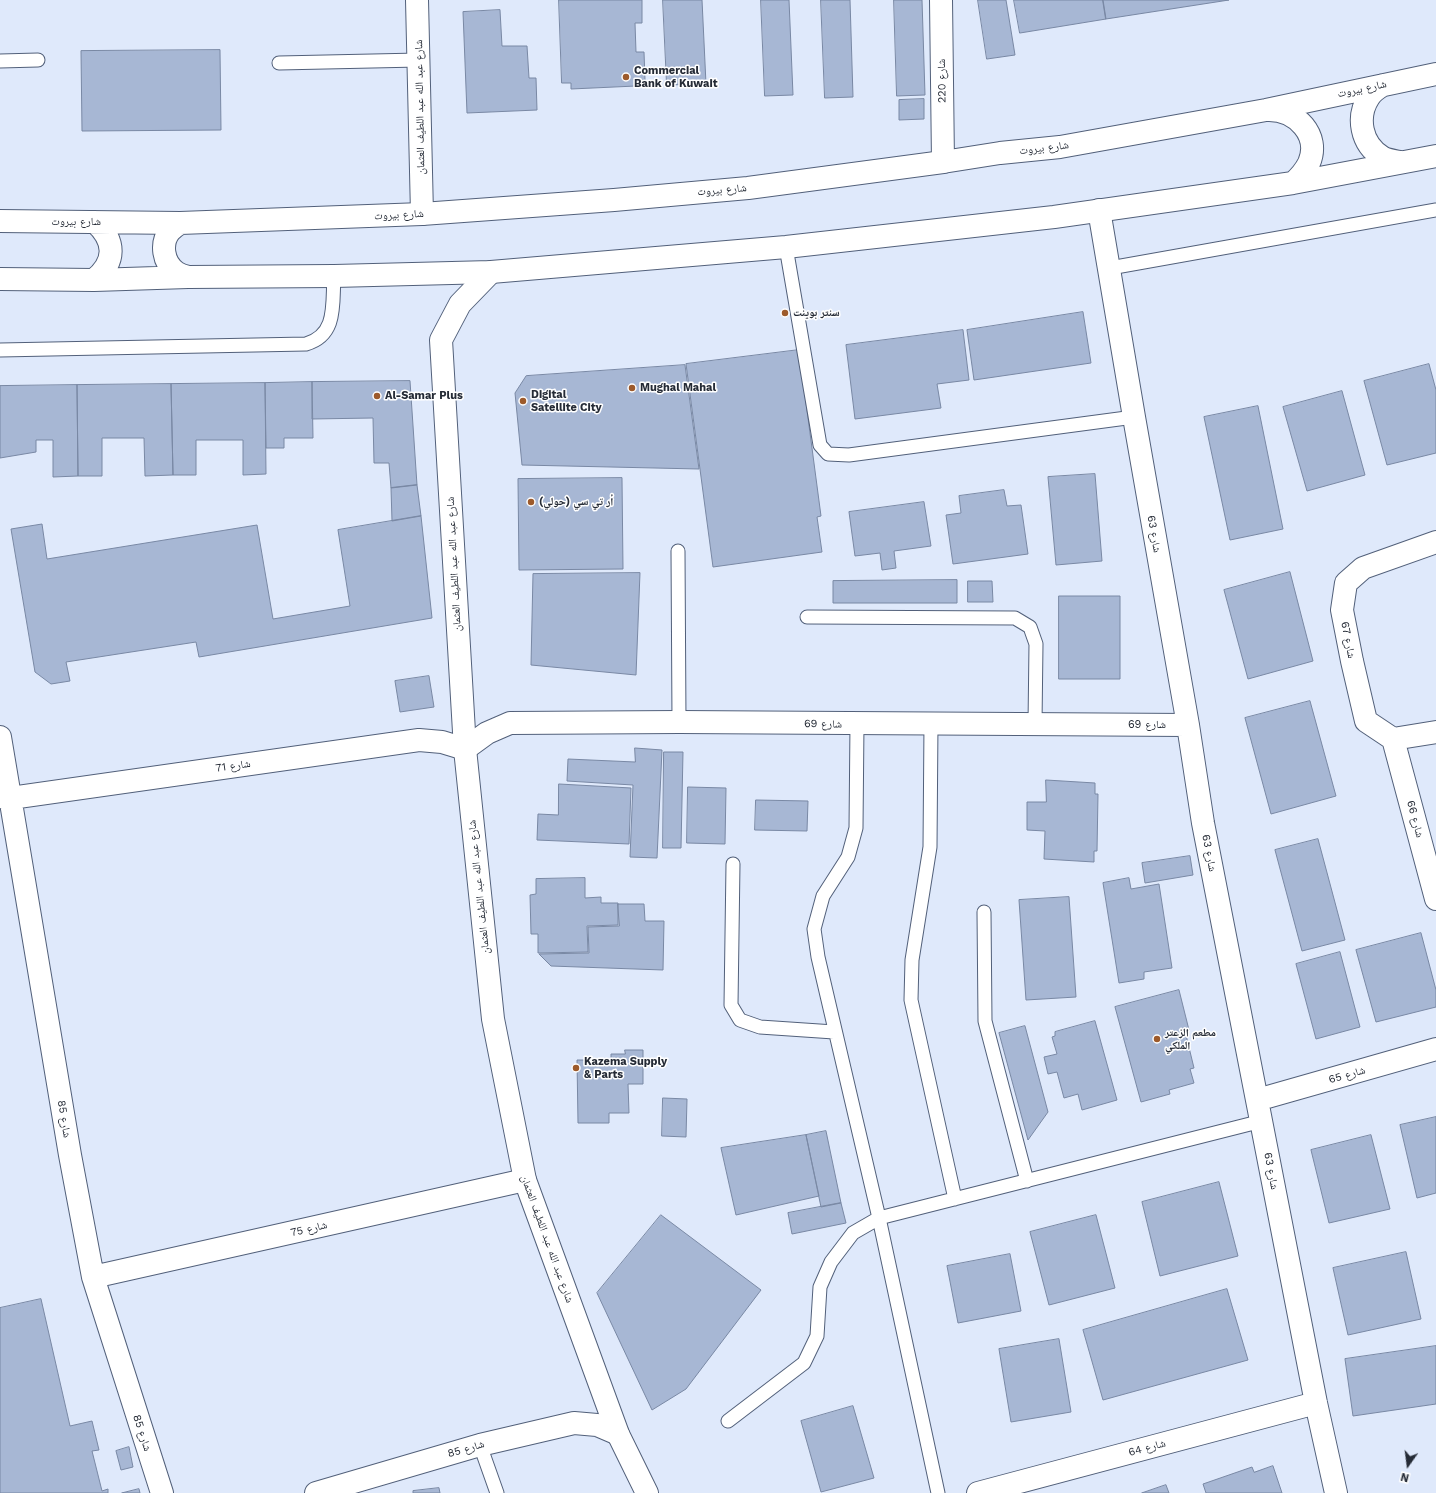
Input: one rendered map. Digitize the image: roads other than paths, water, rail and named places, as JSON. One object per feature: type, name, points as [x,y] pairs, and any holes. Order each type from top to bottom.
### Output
[{"type":"street","name":"شارع عبد الله عبد اللطيف العثمان","points":[[418,0],[422,214]]},
{"type":"street","name":"شارع 220","points":[[941,0],[943,162]]},
{"type":"street","name":"شارع بيروت","points":[[0,221],[180,223],[422,214],[614,200],[748,188],[1000,153],[1060,147],[1266,110],[1436,74]]},
{"type":"street","points":[[1383,85],[1369,96],[1362,112],[1362,130],[1369,146],[1383,158],[1400,162]]},
{"type":"street","points":[[1266,110],[1279,110],[1292,115],[1302,124],[1309,136],[1311,149],[1309,162],[1303,174],[1293,183]]},
{"type":"street","points":[[0,279],[94,280],[491,272],[786,247],[1054,217],[1293,183],[1436,156]]},
{"type":"street","name":"شارع 63","points":[[1099,210],[1188,725],[1203,823],[1316,1403],[1336,1493]]},
{"type":"street","points":[[94,280],[103,273],[109,263],[111,251],[109,240],[104,230],[95,222]]},
{"type":"street","points":[[180,223],[171,230],[165,241],[164,253],[168,264],[177,273],[188,277]]},
{"type":"street","name":"شارع عبد الله عبد اللطيف العثمان","points":[[491,272],[460,304],[441,340],[465,750],[493,1019],[525,1180],[618,1434],[647,1493]]},
{"type":"street","name":"شارع 67","points":[[1393,739],[1366,720],[1342,610],[1346,583],[1363,568],[1436,542]]},
{"type":"street","name":"شارع 69","points":[[465,750],[487,733],[510,723],[679,722],[1188,725]]},
{"type":"street","points":[[1393,739],[1436,732]]},
{"type":"street","name":"شارع 85","points":[[0,737],[5,798],[93,1277],[162,1493]]},
{"type":"street","name":"شارع 66","points":[[1393,739],[1436,899]]},
{"type":"street","name":"شارع 71","points":[[5,798],[419,740],[442,742],[465,750]]},
{"type":"street","name":"شارع 65","points":[[1257,1100],[1436,1049]]},
{"type":"street","name":"شارع 75","points":[[93,1277],[525,1180]]},
{"type":"street","name":"شارع 64","points":[[978,1493],[1316,1403]]},
{"type":"street","name":"شارع 85","points":[[316,1493],[480,1445],[574,1424],[596,1425],[618,1434]]},
{"type":"lane","points":[[0,61],[38,60]]},
{"type":"lane","points":[[279,63],[419,60]]},
{"type":"lane","points":[[1110,268],[1436,210]]},
{"type":"lane","points":[[786,247],[820,445],[828,454],[849,455],[1134,417]]},
{"type":"lane","points":[[0,350],[306,344],[316,342],[324,336],[332,317],[334,276]]},
{"type":"lane","points":[[678,551],[679,722]]},
{"type":"lane","points":[[807,617],[1015,618],[1030,627],[1036,644],[1035,724]]},
{"type":"lane","points":[[857,724],[856,828],[848,857],[823,896],[814,929],[818,957],[834,1032],[879,1218],[938,1493]]},
{"type":"lane","points":[[932,724],[930,847],[912,960],[911,1000],[955,1199]]},
{"type":"lane","points":[[733,864],[731,1005],[740,1020],[760,1027],[834,1032]]},
{"type":"lane","points":[[984,912],[985,1021],[1027,1181]]},
{"type":"lane","points":[[728,1421],[804,1363],[817,1336],[820,1287],[831,1262],[853,1233],[879,1218],[1262,1121]]},
{"type":"lane","points":[[480,1445],[497,1493]]},
{"type":"place","name":"Commercial Bank of Kuwait","points":[[626,77]]},
{"type":"place","name":"سنتر بوينت","points":[[785,313]]},
{"type":"place","name":"Mughal Mahal","points":[[632,388]]},
{"type":"place","name":"Al-Samar Plus","points":[[377,396]]},
{"type":"place","name":"Digital Satellite City","points":[[523,401]]},
{"type":"place","name":"أر تي سي (حولي)","points":[[531,502]]},
{"type":"place","name":"مطعم الزعتر الملكي","points":[[1157,1039]]},
{"type":"place","name":"Kazema Supply & Parts","points":[[576,1068]]}]
